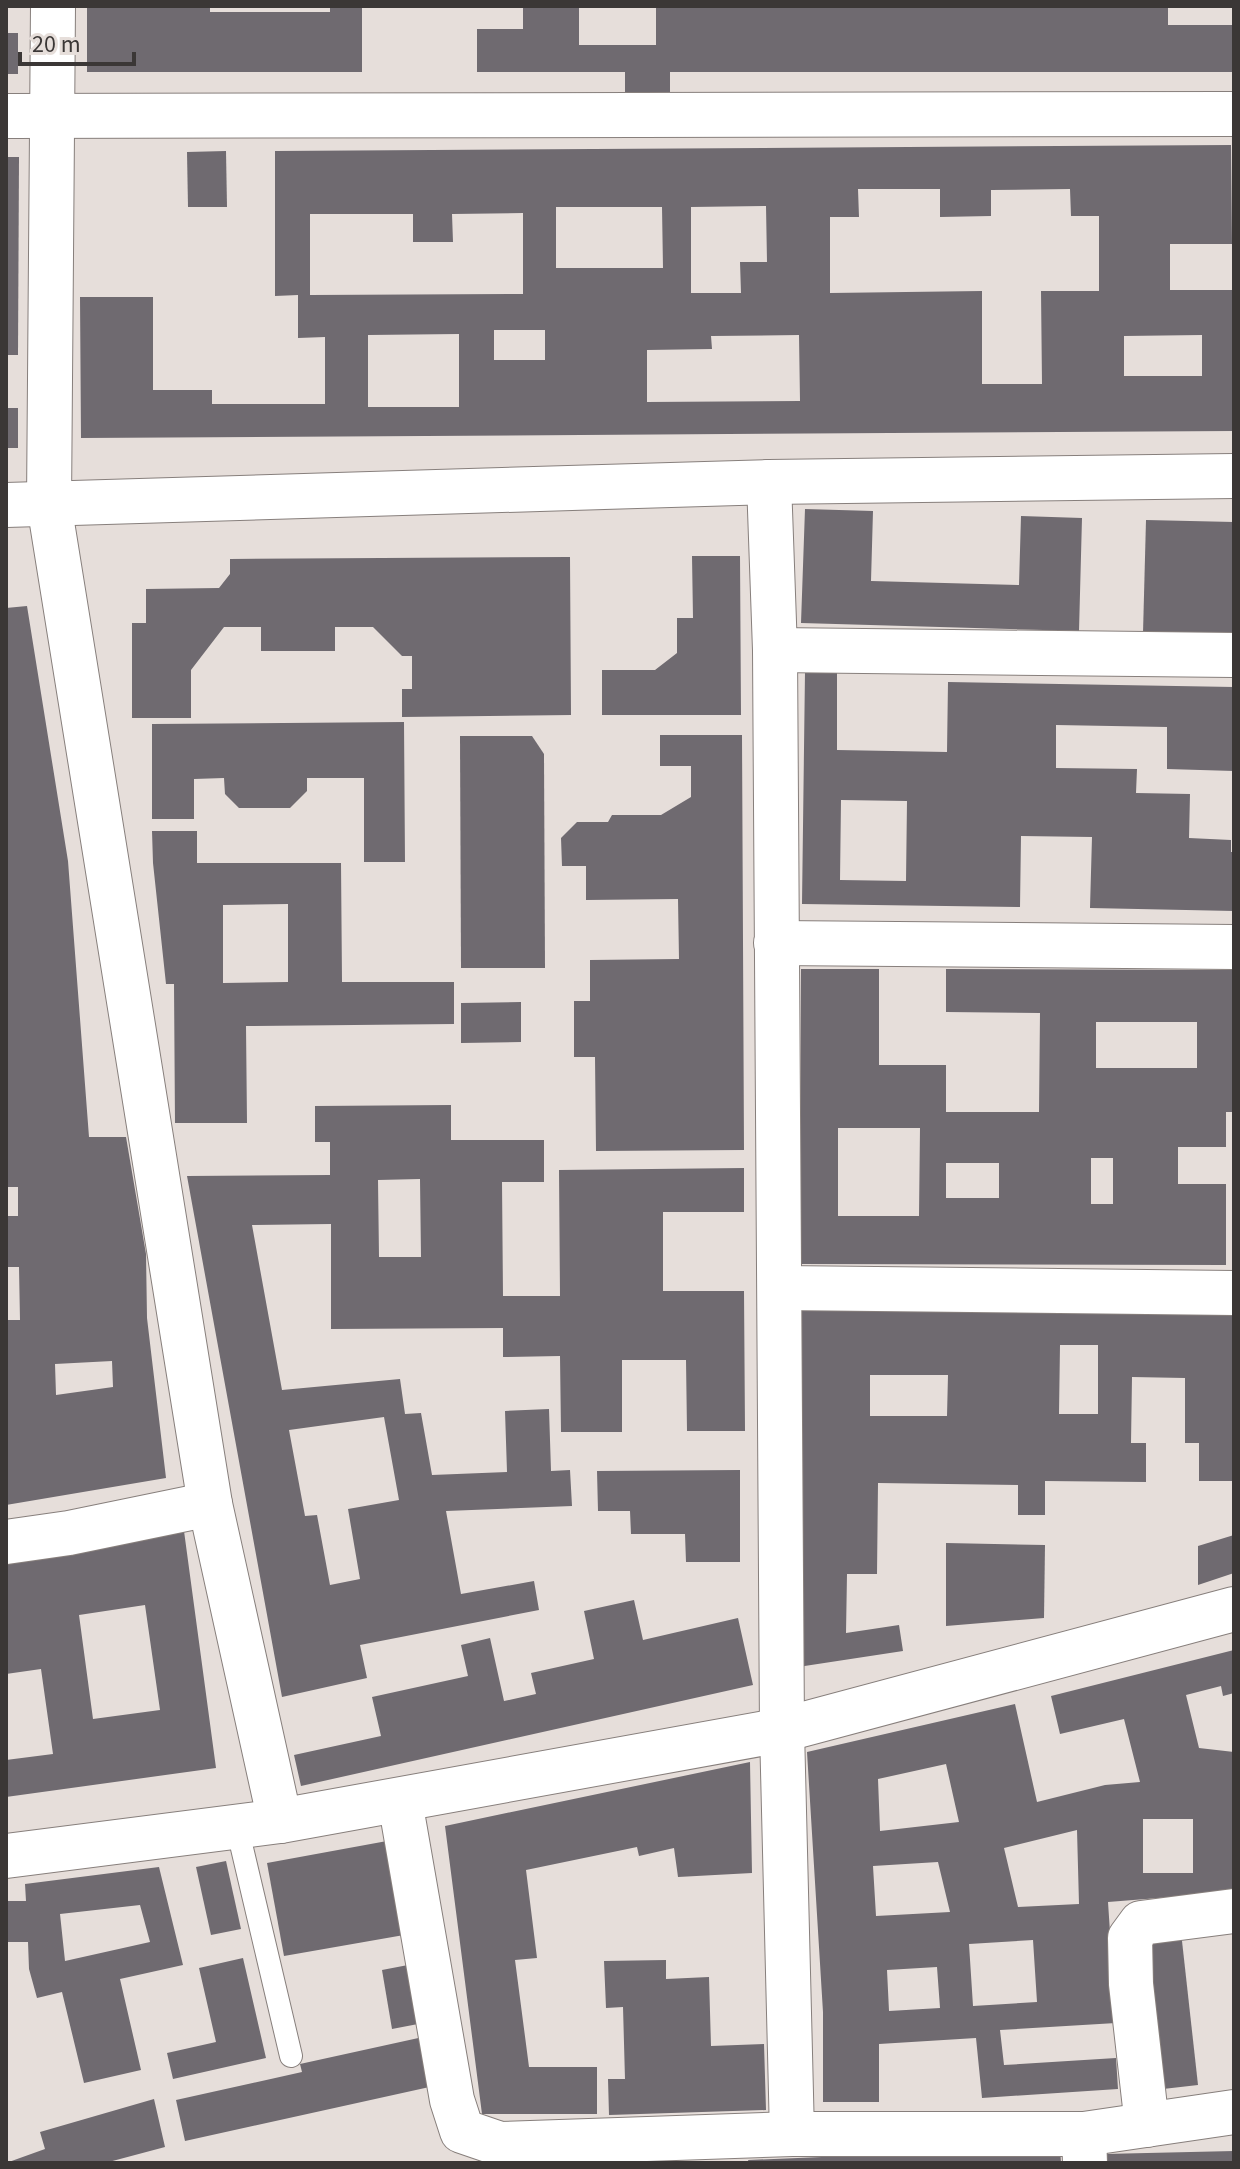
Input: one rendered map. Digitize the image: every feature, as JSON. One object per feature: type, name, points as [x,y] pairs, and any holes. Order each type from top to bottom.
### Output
[{"type":"street","points":[[53,6],[49,504],[210,1504],[280,1821]]},
{"type":"street","points":[[6,116],[1234,114]]},
{"type":"street","points":[[6,505],[769,482],[1234,476]]},
{"type":"street","points":[[769,482],[775,650],[782,1730],[792,2134]]},
{"type":"street","points":[[775,650],[1234,655]]},
{"type":"street","points":[[776,943],[1234,947]]},
{"type":"street","points":[[781,1288],[1234,1293]]},
{"type":"street","points":[[6,1542],[69,1533],[210,1504]]},
{"type":"street","points":[[6,1856],[280,1821],[782,1730],[1234,1609]]},
{"type":"street","points":[[400,1801],[452,2100],[462,2131],[500,2144],[792,2134],[1084,2148],[1147,2125],[1234,2112]]},
{"type":"street","points":[[1147,2125],[1131,1984],[1130,1938],[1141,1923],[1234,1911]]},
{"type":"lane","points":[[237,1827],[291,2056]]},
{"type":"building","points":[[87,6],[210,6],[210,12],[330,12],[330,6],[362,6],[362,72],[87,72]]},
{"type":"building","points":[[523,6],[579,6],[579,45],[656,45],[656,6],[1168,6],[1168,25],[1234,25],[1234,72],[670,72],[670,94],[625,94],[625,72],[477,72],[477,29],[523,29]]},
{"type":"building","points":[[6,33],[18,33],[18,74],[6,74]]},
{"type":"building","points":[[1231,145],[1232,244],[1170,244],[1170,290],[1234,290],[1234,431],[81,438],[80,297],[153,297],[153,390],[212,390],[212,404],[325,404],[325,337],[298,338],[298,295],[275,296],[275,151]],"holes":[[[858,189],[940,189],[940,217],[991,216],[991,190],[1070,189],[1071,216],[1099,216],[1099,291],[1041,291],[1042,384],[982,384],[982,291],[830,293],[830,217],[859,217]],[[766,206],[767,262],[740,262],[741,293],[691,293],[691,207]],[[556,207],[662,207],[663,268],[556,268]],[[523,213],[523,294],[310,295],[310,214],[413,214],[413,242],[453,242],[452,214]],[[494,330],[545,330],[545,360],[494,360]],[[459,334],[459,407],[368,407],[368,335]],[[799,335],[800,401],[647,402],[647,350],[712,349],[711,336]],[[1202,335],[1202,376],[1124,376],[1124,336]]]},
{"type":"building","points":[[226,151],[227,207],[188,207],[187,152]]},
{"type":"building","points":[[6,157],[19,157],[18,355],[6,355]]},
{"type":"building","points":[[6,408],[18,408],[18,448],[6,448]]},
{"type":"building","points":[[805,509],[873,511],[871,581],[1019,585],[1021,516],[1082,518],[1079,631],[801,623]]},
{"type":"building","points":[[1146,520],[1234,522],[1234,636],[1143,633]]},
{"type":"building","points":[[692,556],[740,556],[741,715],[602,715],[602,670],[655,670],[677,653],[677,618],[693,618]]},
{"type":"building","points":[[570,557],[571,715],[402,717],[402,689],[412,689],[412,656],[402,656],[373,627],[335,627],[335,651],[261,651],[261,627],[224,627],[191,670],[191,718],[132,718],[132,623],[146,623],[146,589],[219,588],[230,574],[230,559]]},
{"type":"building","points":[[27,606],[68,861],[89,1137],[126,1137],[146,1254],[147,1318],[166,1478],[6,1505],[6,1320],[20,1320],[19,1267],[6,1267],[6,1216],[18,1216],[18,1187],[6,1187],[6,608]],"holes":[[[112,1361],[113,1387],[56,1395],[55,1364]]]},
{"type":"building","points":[[805,672],[837,673],[837,750],[947,752],[948,682],[1234,687],[1234,771],[1167,769],[1167,727],[1056,725],[1056,768],[1137,769],[1136,793],[1190,794],[1189,838],[1231,840],[1231,852],[1234,852],[1234,911],[1090,908],[1092,837],[1021,836],[1020,907],[802,904]],"holes":[[[841,800],[907,801],[906,881],[840,880]]]},
{"type":"building","points":[[404,722],[405,862],[364,862],[364,778],[307,778],[307,791],[290,808],[239,808],[225,794],[224,778],[194,779],[194,819],[152,819],[152,724]]},
{"type":"building","points":[[660,735],[742,735],[744,1150],[596,1151],[595,1057],[574,1057],[574,1001],[590,1001],[590,960],[679,959],[678,899],[586,900],[586,866],[562,866],[561,838],[577,822],[608,822],[612,815],[661,815],[691,797],[691,766],[660,766]]},
{"type":"building","points":[[460,736],[532,736],[544,754],[545,968],[461,968]]},
{"type":"building","points":[[152,831],[197,831],[197,863],[341,863],[342,982],[454,982],[454,1024],[246,1026],[247,1123],[175,1123],[174,984],[166,984]],"holes":[[[288,904],[288,982],[223,983],[223,905]]]},
{"type":"building","points":[[801,969],[879,969],[879,1065],[946,1065],[946,1112],[1039,1112],[1040,1013],[946,1012],[946,969],[1234,970],[1234,1112],[1226,1112],[1226,1147],[1178,1147],[1178,1184],[1226,1184],[1226,1265],[800,1264]],"holes":[[[1096,1022],[1197,1022],[1197,1068],[1096,1068]],[[838,1128],[920,1128],[919,1216],[838,1216]],[[1091,1158],[1113,1158],[1113,1204],[1091,1204]],[[946,1163],[999,1163],[999,1198],[946,1198]]]},
{"type":"building","points":[[521,1002],[521,1042],[461,1043],[461,1003]]},
{"type":"building","points":[[451,1105],[451,1140],[544,1140],[544,1182],[502,1182],[503,1296],[560,1296],[559,1170],[744,1168],[744,1212],[663,1212],[663,1291],[744,1291],[745,1431],[687,1431],[686,1360],[622,1360],[622,1432],[561,1432],[560,1356],[503,1357],[503,1328],[331,1329],[331,1224],[252,1225],[282,1390],[400,1379],[405,1414],[421,1413],[432,1475],[507,1472],[505,1411],[549,1409],[551,1471],[570,1470],[572,1506],[446,1511],[461,1594],[534,1581],[539,1610],[360,1645],[367,1678],[282,1697],[187,1176],[330,1175],[330,1142],[315,1142],[315,1106]],"holes":[[[420,1179],[421,1257],[379,1257],[378,1180]],[[384,1417],[399,1500],[348,1509],[360,1579],[330,1585],[317,1515],[305,1516],[289,1430]]]},
{"type":"building","points":[[801,1307],[1234,1310],[1234,1481],[1199,1481],[1199,1443],[1185,1443],[1185,1378],[1132,1377],[1131,1443],[1146,1443],[1146,1482],[1045,1481],[1045,1515],[1018,1515],[1018,1485],[878,1483],[877,1574],[847,1574],[846,1633],[899,1625],[903,1651],[798,1667]],"holes":[[[1060,1345],[1098,1345],[1098,1414],[1059,1414]],[[870,1375],[948,1375],[947,1416],[870,1416]]]},
{"type":"building","points":[[740,1470],[740,1562],[686,1562],[685,1534],[631,1534],[630,1511],[598,1511],[597,1471]]},
{"type":"building","points":[[184,1531],[216,1768],[6,1797],[6,1760],[53,1754],[41,1669],[6,1674],[6,1556]],"holes":[[[145,1605],[160,1710],[93,1719],[79,1615]]]},
{"type":"building","points":[[1234,1535],[1234,1573],[1198,1585],[1198,1546]]},
{"type":"building","points":[[946,1543],[1045,1545],[1044,1618],[946,1626]]},
{"type":"building","points":[[634,1600],[643,1640],[738,1618],[753,1685],[301,1786],[294,1755],[381,1736],[372,1697],[468,1676],[461,1645],[490,1638],[504,1701],[536,1694],[531,1673],[594,1659],[584,1611]]},
{"type":"building","points":[[1234,1650],[1234,1693],[1223,1696],[1221,1686],[1186,1695],[1199,1748],[1234,1752],[1234,1892],[1108,1902],[1116,2023],[1000,2030],[1004,2065],[1116,2058],[1118,2089],[982,2098],[976,2038],[879,2044],[879,2102],[823,2102],[823,2012],[807,1752],[1015,1704],[1037,1802],[1105,1785],[1140,1782],[1124,1719],[1060,1734],[1051,1696]],"holes":[[[946,1764],[959,1822],[880,1831],[878,1779]],[[1143,1819],[1193,1819],[1193,1873],[1143,1873]],[[1077,1830],[1079,1904],[1018,1907],[1004,1848]],[[938,1862],[950,1912],[876,1916],[873,1866]],[[1033,1940],[1037,2002],[973,2006],[969,1944]],[[937,1967],[940,2008],[889,2011],[887,1970]]]},
{"type":"building","points":[[750,1762],[752,1873],[678,1877],[674,1848],[639,1856],[637,1847],[526,1870],[537,1958],[515,1960],[529,2067],[597,2067],[597,2114],[482,2114],[445,1826]]},
{"type":"building","points":[[387,1841],[404,1935],[284,1956],[267,1863]]},
{"type":"building","points":[[226,1861],[241,1929],[211,1935],[196,1867]]},
{"type":"building","points":[[159,1867],[183,1965],[120,1979],[141,2070],[84,2083],[62,1992],[37,1998],[29,1969],[28,1942],[6,1942],[6,1901],[26,1901],[25,1884]],"holes":[[[140,1905],[150,1942],[65,1961],[60,1914]]]},
{"type":"building","points":[[1181,1932],[1198,2085],[1163,2089],[1147,1936]]},
{"type":"building","points":[[243,1958],[266,2058],[173,2079],[167,2053],[216,2042],[199,1968]]},
{"type":"building","points":[[666,1960],[666,1979],[709,1977],[711,2046],[764,2044],[766,2110],[609,2115],[608,2079],[625,2079],[623,2007],[606,2008],[604,1961]]},
{"type":"building","points":[[408,1965],[418,2024],[392,2029],[382,1970]]},
{"type":"building","points":[[423,2037],[434,2086],[185,2141],[176,2100],[302,2072],[300,2064]]},
{"type":"building","points":[[154,2099],[165,2147],[105,2163],[6,2163],[45,2149],[40,2132]]},
{"type":"building","points":[[1060,2147],[1061,2163],[749,2163],[748,2160]]},
{"type":"building","points":[[1234,2151],[1234,2163],[1105,2163],[1104,2154]]}]
